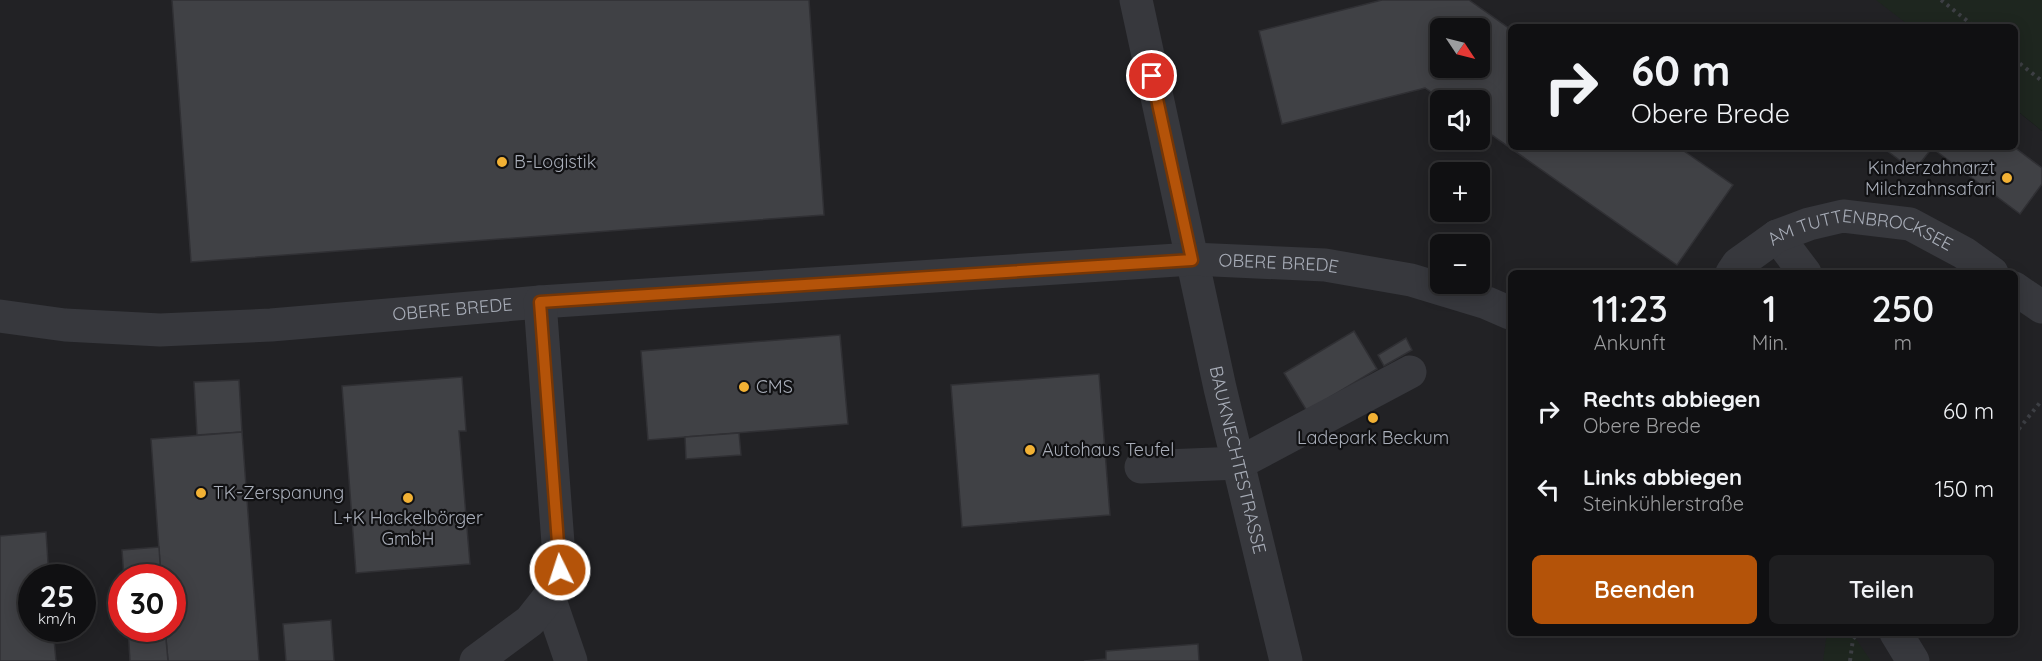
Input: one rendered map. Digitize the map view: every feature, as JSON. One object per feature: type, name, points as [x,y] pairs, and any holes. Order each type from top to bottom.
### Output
[{"type":"street","name":"BAUKNECHTESTRASSE","points":[[1136,0],[1220,388],[1286,661]]},
{"type":"street","name":"AM TUTTENBROCKSEE","points":[[1734,270],[1738,264],[1777,236],[1809,224],[1843,216],[1910,224],[1964,253],[1988,270]]},
{"type":"street","points":[[1777,236],[1803,270]]},
{"type":"street","name":"OBERE BREDE","points":[[0,316],[65,325],[160,330],[271,326],[540,302],[1192,260],[1325,265],[1412,280],[1487,303],[1508,312]]},
{"type":"street","points":[[2018,291],[2042,307]]},
{"type":"street","points":[[476,661],[531,621],[549,597],[560,570],[540,302]]},
{"type":"street","points":[[1141,467],[1239,463],[1410,372]]},
{"type":"street","points":[[549,597],[571,661]]},
{"type":"street","points":[[1898,636],[1913,661]]},
{"type":"path","points":[[1941,0],[1971,24]]},
{"type":"path","points":[[2018,61],[2042,81]]},
{"type":"path","points":[[2018,430],[2042,400]]},
{"type":"path","points":[[1850,661],[1856,636]]},
{"type":"shaded area","points":[[0,0],[1880,0],[1910,24],[1508,24],[1508,150],[2018,150],[2018,111],[2042,131],[2042,661],[0,661]]},
{"type":"shaded area","points":[[1876,0],[2042,0],[2042,131],[2018,111],[2018,24],[1907,24]]},
{"type":"shaded area","points":[[1827,636],[1854,636],[1871,661],[1823,661]]},
{"type":"building","name":"B-Logistik","points":[[172,0],[809,0],[824,215],[191,262]]},
{"type":"building","points":[[1382,0],[1469,0],[1508,28],[1508,146],[1490,134],[1490,90],[1430,91],[1425,88],[1282,124],[1259,31]]},
{"type":"building","points":[[1513,150],[1682,150],[1733,185],[1677,265]]},
{"type":"building","name":"Kinderzahnarzt Milchzahnsafari","points":[[1886,150],[1930,150],[1914,171]]},
{"type":"building","name":"Kinderzahnarzt Milchzahnsafari","points":[[1935,150],[2018,150],[2042,168],[2042,184],[2020,214]]},
{"type":"building","points":[[1354,331],[1377,369],[1307,411],[1284,373]]},
{"type":"building","name":"CMS","points":[[840,335],[848,424],[648,440],[641,351]]},
{"type":"building","points":[[1406,338],[1412,350],[1384,366],[1378,355]]},
{"type":"building","name":"Autohaus Teufel","points":[[1099,374],[1110,515],[962,527],[951,385]]},
{"type":"building","name":"L+K Hackelbörger GmbH","points":[[462,377],[466,431],[459,431],[470,564],[356,573],[342,386]]},
{"type":"building","points":[[239,380],[242,432],[197,435],[194,382]]},
{"type":"building","name":"TK-Zerspanung","points":[[242,432],[259,661],[168,661],[166,642],[186,642],[186,564],[160,564],[151,439]]},
{"type":"building","points":[[739,433],[741,455],[686,459],[685,437]]},
{"type":"building","points":[[46,532],[48,564],[18,564],[18,642],[54,642],[56,661],[0,661],[0,536]]},
{"type":"building","points":[[159,547],[160,564],[123,564],[122,550]]},
{"type":"building","points":[[331,620],[334,661],[286,661],[283,624]]},
{"type":"building","points":[[129,642],[166,642],[168,661],[130,661]]},
{"type":"building","points":[[1198,644],[1199,661],[1084,661],[1106,659],[1106,651]]},
{"type":"place","name":"B-Logistik","points":[[502,162]]},
{"type":"place","name":"Kinderzahnarzt Milchzahnsafari","points":[[2007,178]]},
{"type":"place","name":"CMS","points":[[744,387]]},
{"type":"place","name":"Ladepark Beckum","points":[[1373,418]]},
{"type":"place","name":"Autohaus Teufel","points":[[1030,450]]},
{"type":"place","name":"TK-Zerspanung","points":[[201,493]]},
{"type":"place","name":"L+K Hackelbörger GmbH","points":[[408,498]]},
{"type":"route","points":[[560,570],[540,302],[1192,260],[1152,76]]}]
